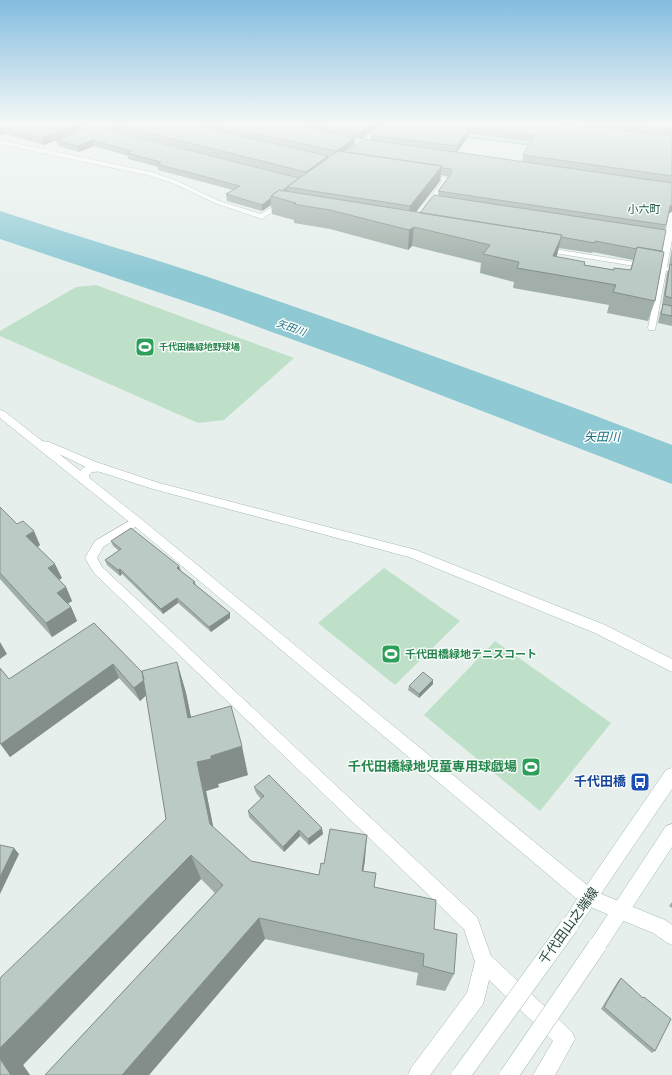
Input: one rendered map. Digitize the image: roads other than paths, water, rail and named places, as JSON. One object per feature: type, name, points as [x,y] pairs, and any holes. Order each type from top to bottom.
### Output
[{"type":"street","points":[[149,173],[175,182],[217,202],[262,217],[283,206],[291,196]]},
{"type":"street","points":[[416,174],[447,179],[435,202],[423,212]]},
{"type":"street","points":[[652,328],[662,269],[670,238],[672,214]]},
{"type":"street","points":[[646,234],[670,238]]},
{"type":"street","points":[[537,248],[672,270]]},
{"type":"street","points":[[656,308],[667,310]]},
{"type":"street","points":[[0,413],[136,521],[590,898],[659,926],[672,936]]},
{"type":"street","points":[[21,431],[55,449],[102,468],[157,486],[412,553],[600,629],[672,666]]},
{"type":"street","points":[[84,480],[83,475],[85,471],[91,468],[102,468]]},
{"type":"street","points":[[136,521],[99,544],[91,558],[98,570],[471,923],[484,962],[565,1039],[544,1075]]},
{"type":"street","name":"千代田山之端線","points":[[462,1075],[590,898],[672,775]]},
{"type":"street","points":[[509,1075],[597,946],[672,832]]},
{"type":"street","points":[[418,1075],[476,997],[484,962]]},
{"type":"water","name":"矢田川","points":[[0,211],[182,269],[325,317],[672,445],[672,484],[360,364],[220,313],[0,239]]},
{"type":"place","name":"千代田橋緑地野球場","points":[[145,347]]},
{"type":"place","name":"千代田橋緑地テニスコート","points":[[391,654]]},
{"type":"place","name":"千代田橋緑地児童専用球戯場","points":[[531,767]]},
{"type":"place","name":"千代田橋","points":[[640,782]]},
{"type":"district","name":"小六町","points":[[644,209]]}]
